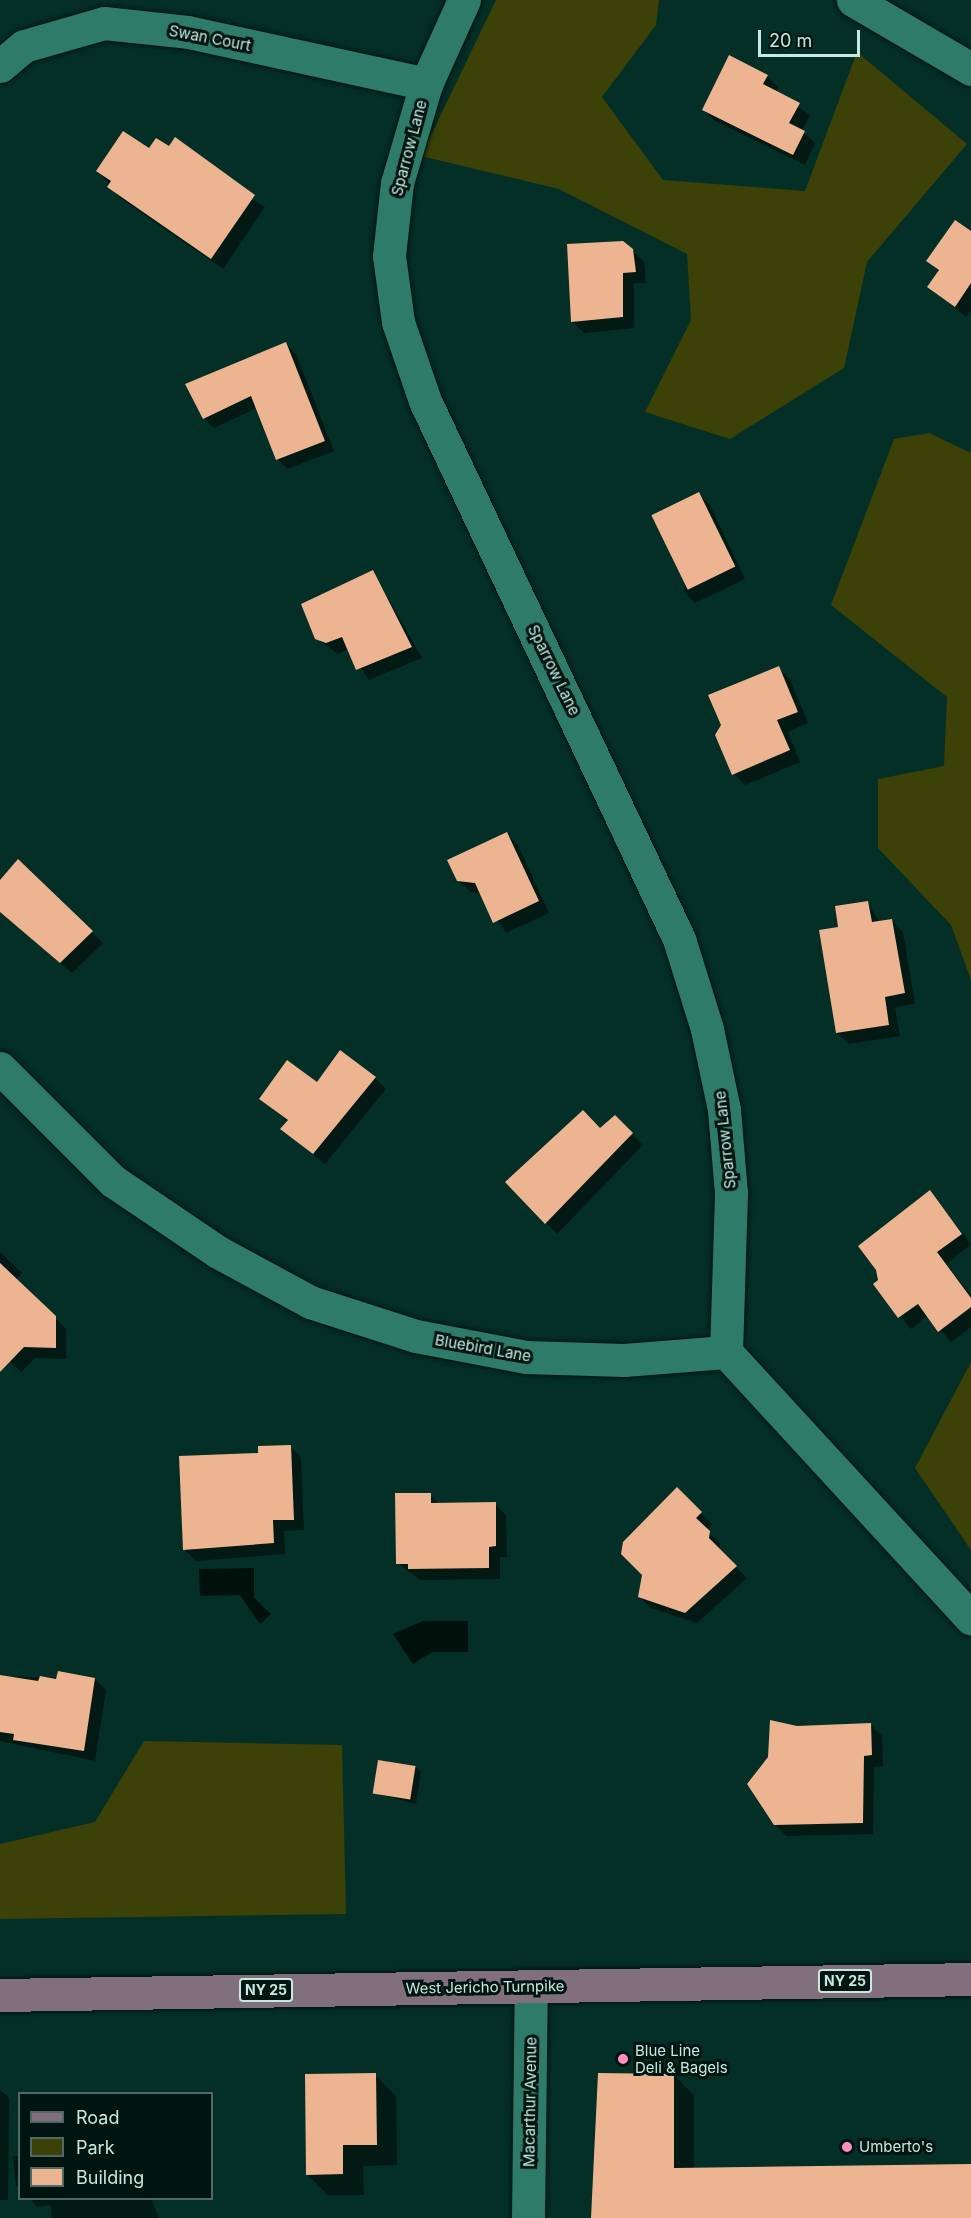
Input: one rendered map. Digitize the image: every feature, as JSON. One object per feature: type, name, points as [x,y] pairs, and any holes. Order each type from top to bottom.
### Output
[{"type":"main road","name":"West Jericho Turnpike","points":[[0,1995],[971,1979]]},
{"type":"street","name":"Sparrow Lane","points":[[464,0],[426,84],[397,183],[389,256],[398,322],[425,402],[679,939],[707,1029],[724,1110],[731,1194],[726,1352]]},
{"type":"street","points":[[853,0],[971,69]]},
{"type":"street","name":"Swan Court","points":[[0,66],[24,46],[104,23],[188,32],[426,84]]},
{"type":"street","name":"Bluebird Lane","points":[[0,1068],[113,1181],[218,1252],[310,1302],[416,1336],[526,1357],[624,1360],[726,1352]]},
{"type":"street","points":[[726,1352],[971,1618]]},
{"type":"street","name":"Macarthur Avenue","points":[[528,2218],[531,1986]]},
{"type":"green space","points":[[496,0],[659,0],[656,25],[602,97],[663,180],[805,191],[857,52],[967,144],[867,262],[844,368],[730,439],[645,412],[691,320],[687,254],[559,189],[421,156]]},
{"type":"green space","points":[[929,433],[971,453],[971,980],[951,925],[878,848],[878,779],[944,766],[947,697],[831,605],[894,439]]},
{"type":"green space","points":[[971,1362],[971,1550],[915,1468]]},
{"type":"green space","points":[[144,1741],[342,1745],[346,1914],[0,1919],[0,1844],[95,1822]]},
{"type":"shaded area","points":[[254,1568],[254,1598],[271,1614],[260,1624],[240,1595],[200,1596],[199,1569]]},
{"type":"shaded area","points":[[423,1621],[468,1621],[468,1652],[432,1652],[413,1664],[393,1634]]},
{"type":"building","points":[[729,55],[768,75],[763,84],[800,103],[789,123],[805,131],[793,155],[702,110]]},
{"type":"building","points":[[123,131],[149,148],[156,138],[169,146],[175,137],[255,195],[211,259],[107,187],[111,181],[96,171]]},
{"type":"building","points":[[955,220],[971,231],[971,283],[955,307],[927,287],[939,270],[926,261]]},
{"type":"building","points":[[623,241],[633,249],[636,272],[623,273],[623,317],[571,322],[567,244]]},
{"type":"building","points":[[286,342],[325,441],[276,460],[251,396],[203,419],[185,384]]},
{"type":"building","points":[[699,492],[735,567],[688,590],[651,515]]},
{"type":"building","points":[[373,570],[412,647],[356,670],[342,637],[326,643],[315,639],[301,604]]},
{"type":"building","points":[[779,666],[798,712],[777,720],[790,750],[732,775],[715,735],[721,725],[708,695]]},
{"type":"building","points":[[507,832],[539,901],[493,923],[475,883],[457,881],[447,860]]},
{"type":"building","points":[[18,859],[93,931],[60,963],[0,912],[0,880]]},
{"type":"building","points":[[868,901],[872,922],[892,919],[905,993],[885,997],[889,1025],[836,1033],[819,930],[838,927],[835,906]]},
{"type":"building","points":[[340,1050],[376,1077],[313,1154],[280,1129],[288,1120],[259,1099],[287,1060],[317,1082]]},
{"type":"building","points":[[583,1110],[600,1128],[615,1115],[633,1133],[545,1224],[505,1182]]},
{"type":"building","points":[[930,1190],[962,1234],[937,1252],[971,1298],[971,1307],[938,1332],[918,1304],[898,1318],[873,1284],[878,1280],[876,1270],[858,1246]]},
{"type":"building","points":[[0,1263],[56,1316],[56,1348],[24,1347],[0,1372]]},
{"type":"building","points":[[291,1445],[294,1520],[273,1520],[274,1543],[183,1550],[179,1456],[258,1453],[258,1446]]},
{"type":"building","points":[[677,1487],[702,1512],[696,1518],[710,1531],[709,1538],[737,1566],[685,1613],[638,1597],[642,1575],[621,1554],[623,1542]]},
{"type":"building","points":[[395,1493],[431,1493],[431,1503],[496,1502],[496,1546],[489,1547],[489,1568],[408,1569],[408,1564],[396,1564]]},
{"type":"building","points":[[58,1671],[95,1678],[84,1751],[13,1740],[14,1734],[0,1732],[0,1675],[38,1681],[40,1676],[56,1679]]},
{"type":"building","points":[[770,1720],[797,1726],[871,1723],[872,1755],[864,1756],[863,1823],[774,1825],[747,1784],[768,1757]]},
{"type":"building","points":[[378,1760],[416,1766],[410,1800],[373,1794]]},
{"type":"building","points":[[376,2073],[377,2145],[343,2145],[343,2174],[306,2175],[305,2074]]},
{"type":"building","points":[[598,2073],[674,2074],[674,2168],[971,2164],[971,2218],[591,2218]]},
{"type":"place","name":"Blue Line Deli & Bagels","points":[[623,2059]]},
{"type":"place","name":"Umberto's","points":[[847,2147]]}]
